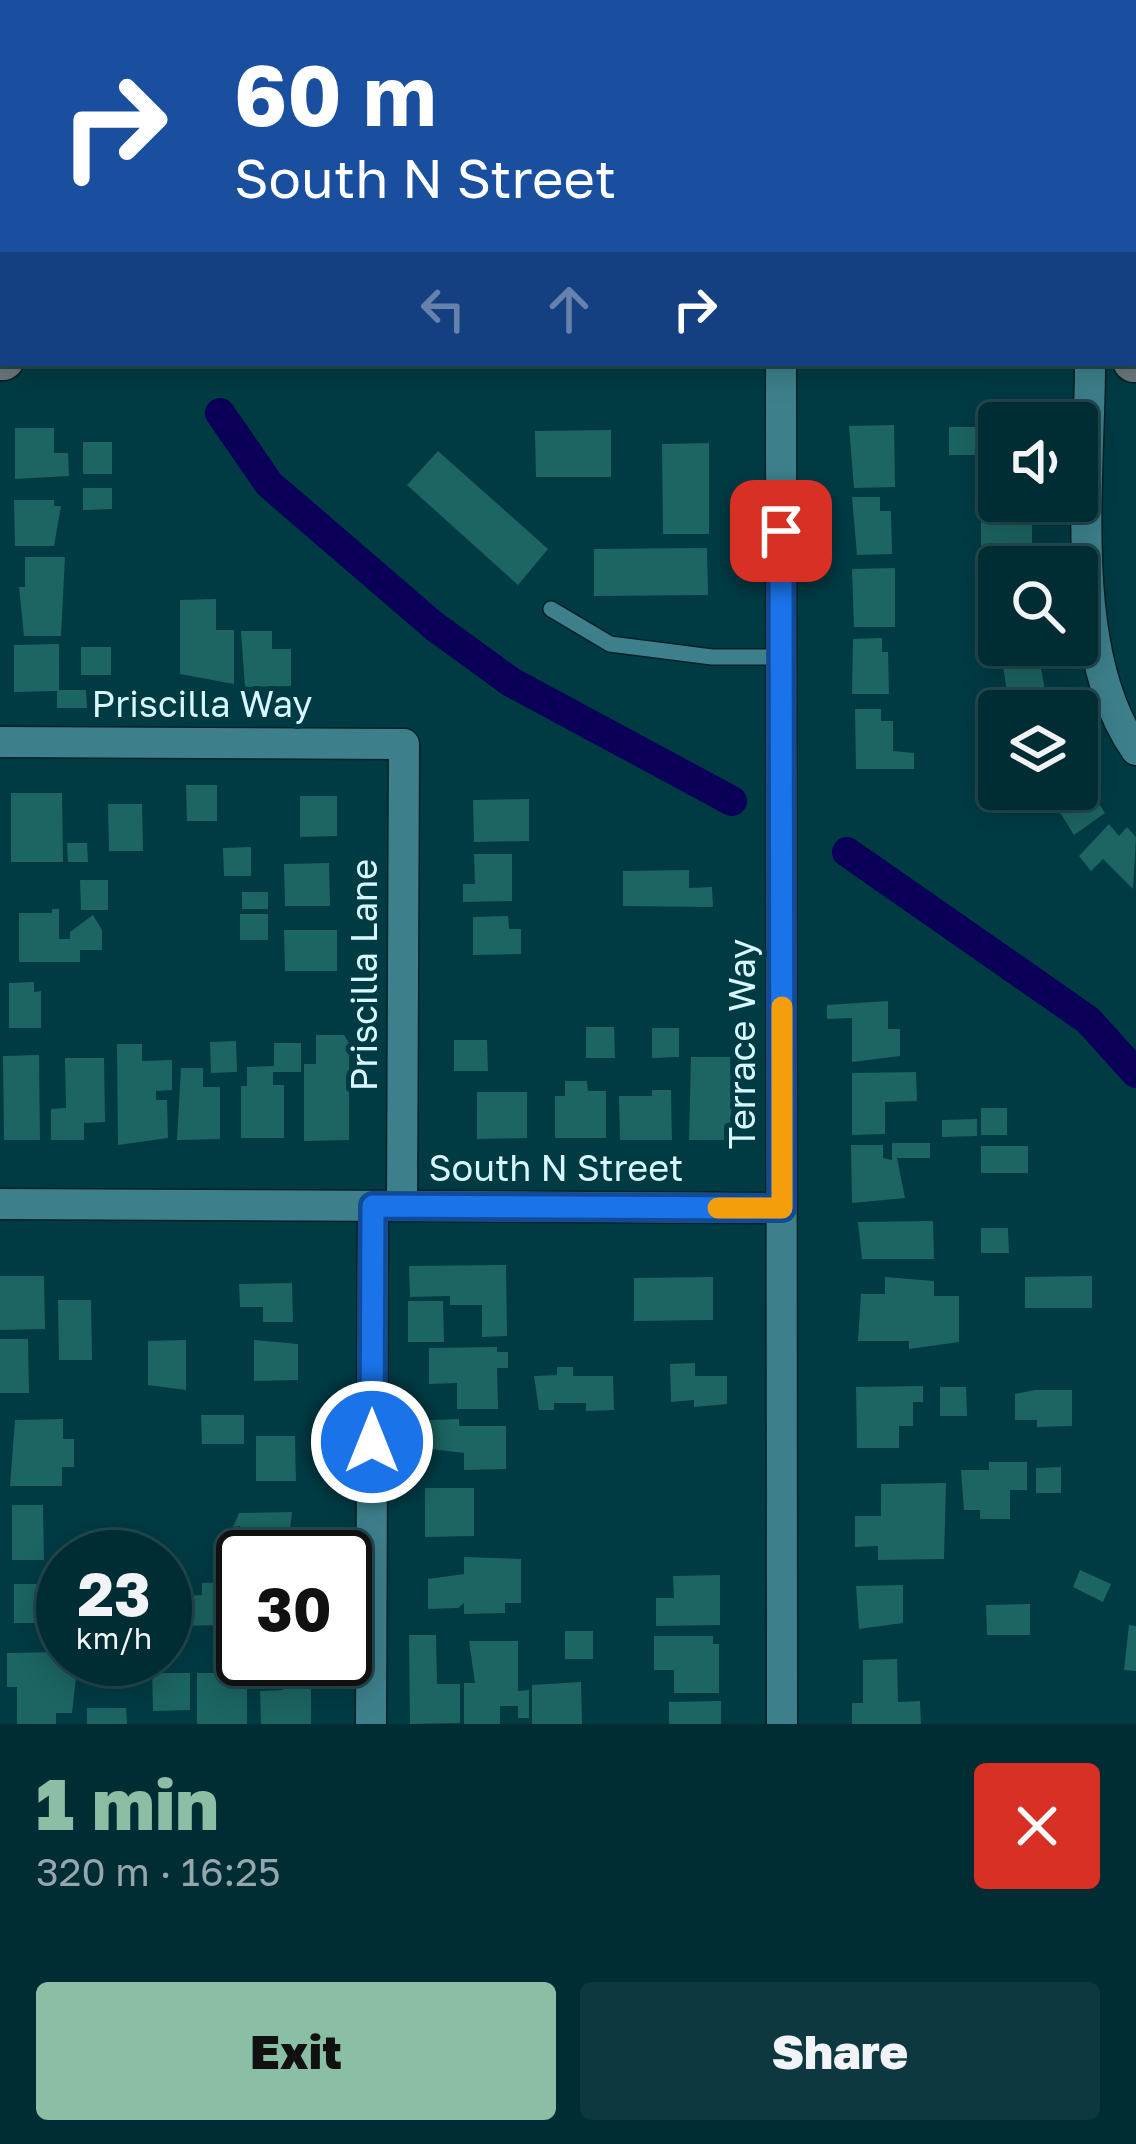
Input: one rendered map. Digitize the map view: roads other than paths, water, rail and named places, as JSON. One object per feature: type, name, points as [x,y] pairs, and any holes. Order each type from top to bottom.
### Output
[{"type":"street","name":"Terrace Way","points":[[781,366],[782,1724]]},
{"type":"street","points":[[1090,366],[1091,628],[1111,705],[1136,750]]},
{"type":"street","name":"Priscilla Way","points":[[0,742],[404,744]]},
{"type":"street","name":"Priscilla Lane","points":[[371,1724],[404,744]]},
{"type":"street","name":"South N Street","points":[[0,1204],[782,1208]]},
{"type":"lane","points":[[551,609],[610,644],[712,657],[782,657]]},
{"type":"waterway","points":[[220,413],[269,484],[434,626],[511,682],[732,801]]},
{"type":"waterway","points":[[847,852],[1088,1020],[1136,1073]]}]
